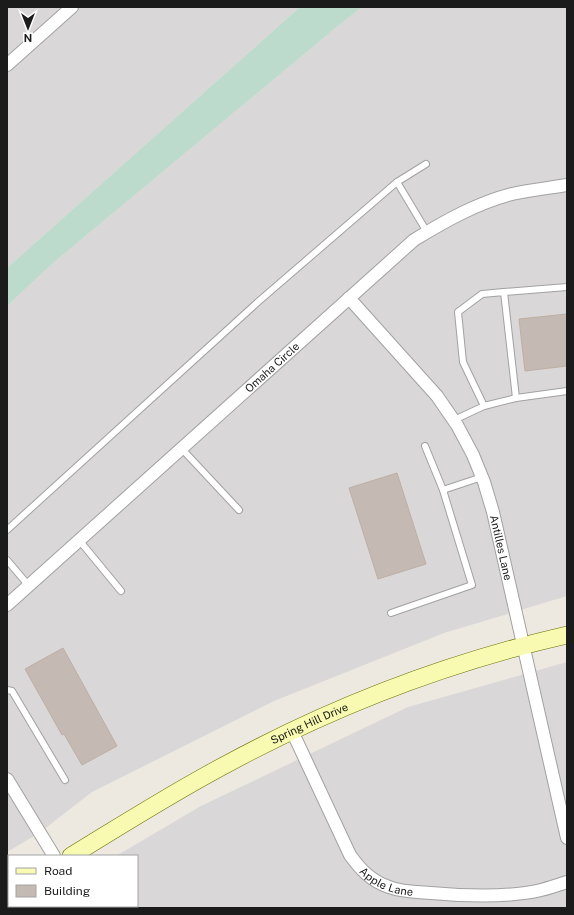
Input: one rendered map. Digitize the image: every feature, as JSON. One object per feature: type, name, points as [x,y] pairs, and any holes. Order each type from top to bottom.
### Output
[{"type":"main road","name":"Spring Hill Drive","points":[[73,855],[218,768],[292,731],[376,695],[450,668],[523,646],[567,635]]},
{"type":"street","points":[[7,65],[72,7]]},
{"type":"street","name":"Omaha Circle","points":[[7,605],[414,240],[439,224],[475,206],[512,194],[567,185]]},
{"type":"street","name":"Antilles Lane","points":[[349,298],[437,396],[454,420],[473,455],[482,477],[493,512],[567,838]]},
{"type":"street","name":"Apple Lane","points":[[292,731],[350,854],[360,868],[373,880],[389,888],[406,891],[464,896],[505,894],[539,890],[567,882]]},
{"type":"street","points":[[7,779],[53,855]]},
{"type":"lane","points":[[7,530],[259,301],[397,182],[426,164]]},
{"type":"lane","points":[[397,182],[427,232]]},
{"type":"lane","points":[[484,406],[463,362],[458,312],[482,294],[567,287]]},
{"type":"lane","points":[[504,292],[516,398]]},
{"type":"lane","points":[[454,420],[484,406],[516,398],[567,391]]},
{"type":"lane","points":[[391,613],[472,585],[443,490],[425,446]]},
{"type":"lane","points":[[181,448],[239,510]]},
{"type":"lane","points":[[443,490],[482,477]]},
{"type":"lane","points":[[79,540],[121,591]]},
{"type":"lane","points":[[7,560],[28,586]]},
{"type":"lane","points":[[7,690],[12,691],[65,780]]},
{"type":"shaded area","points":[[7,7],[300,7],[7,268]]},
{"type":"shaded area","points":[[362,7],[567,7],[567,596],[444,633],[274,701],[92,792],[39,833],[7,852],[7,306],[53,263]]},
{"type":"shaded area","points":[[567,662],[567,908],[31,908],[138,907],[138,855],[118,855],[201,806],[408,707]]},
{"type":"green space","points":[[300,7],[362,7],[53,263],[7,306],[7,268]]},
{"type":"building","points":[[567,314],[567,366],[525,371],[519,319]]},
{"type":"building","points":[[397,473],[426,564],[378,579],[349,488]]},
{"type":"building","points":[[63,648],[117,746],[82,765],[64,734],[62,735],[25,669]]}]
